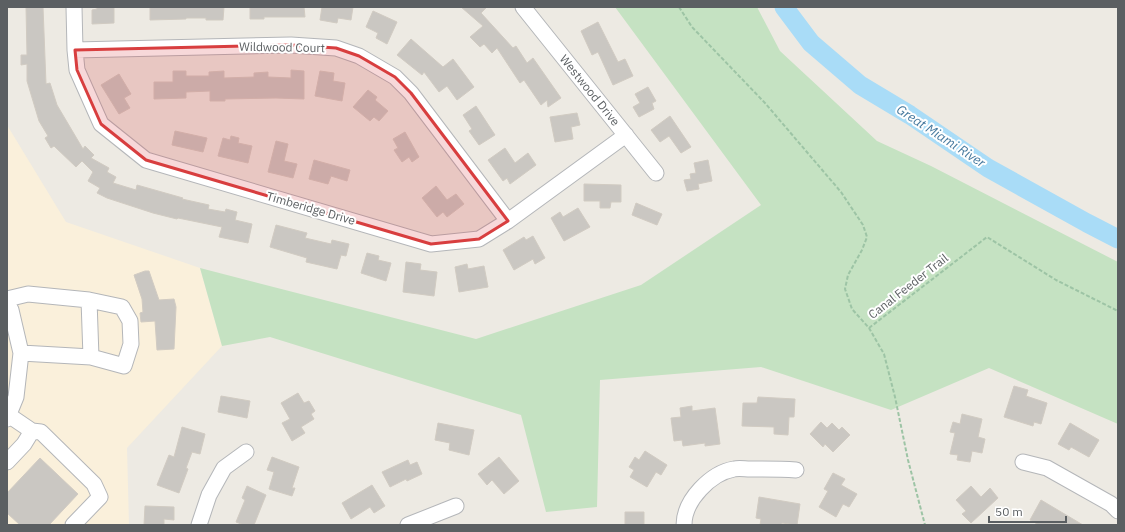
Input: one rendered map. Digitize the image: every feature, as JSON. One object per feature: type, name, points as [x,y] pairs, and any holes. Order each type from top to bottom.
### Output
[{"type":"street","name":"Timberidge Drive","points":[[74,7],[77,70],[101,124],[146,160],[431,244],[478,239],[508,221],[626,136]]},
{"type":"street","name":"Westwood Drive","points":[[523,7],[656,173]]},
{"type":"street","name":"Wildwood Court","points":[[75,50],[291,45],[336,48],[359,56],[395,77],[411,93],[508,221]]},
{"type":"street","points":[[7,299],[28,294],[89,300],[122,307],[130,321],[132,344],[124,366],[91,357],[21,353]]},
{"type":"street","points":[[89,300],[91,357]]},
{"type":"street","points":[[7,303],[11,310],[21,353],[16,397],[8,416],[32,431],[41,432],[94,484],[100,497],[73,525]]},
{"type":"street","points":[[7,462],[24,444],[32,431]]},
{"type":"street","points":[[199,525],[209,495],[224,468],[246,452]]},
{"type":"street","points":[[1024,462],[1048,468],[1111,504],[1118,511]]},
{"type":"street","points":[[684,525],[692,499],[701,487],[716,476],[734,469],[796,470]]},
{"type":"street","points":[[408,525],[456,506]]},
{"type":"path","name":"Canal Feeder Trail","points":[[679,7],[692,27],[764,103],[841,192],[864,226],[867,237],[862,250],[848,275],[845,289],[852,309],[869,328],[987,237],[1056,280],[1118,311]]},
{"type":"path","points":[[869,328],[884,354],[924,525]]},
{"type":"highlighted area","points":[[291,45],[336,48],[359,56],[395,77],[411,93],[508,221],[479,239],[431,244],[146,160],[101,124],[77,70],[75,50]]},
{"type":"shaded area","points":[[7,125],[66,222],[200,268],[222,346],[127,448],[129,525],[7,525]]},
{"type":"green space","points":[[615,7],[757,7],[780,51],[877,141],[931,166],[1118,262],[1118,424],[989,368],[891,410],[761,367],[600,380],[597,507],[546,512],[521,415],[270,337],[222,346],[200,268],[476,339],[641,285],[761,205]]},
{"type":"building","points":[[26,7],[43,7],[46,84],[50,83],[57,105],[83,149],[85,146],[94,155],[91,158],[109,168],[107,172],[116,177],[113,183],[136,190],[137,185],[183,198],[182,199],[209,205],[208,209],[225,212],[226,209],[237,212],[235,220],[252,224],[248,243],[219,237],[222,227],[153,213],[107,198],[97,193],[100,188],[88,181],[93,172],[82,161],[76,167],[54,146],[51,148],[45,138],[48,136],[39,121],[27,81],[27,64],[21,65],[21,55],[27,55]]},
{"type":"building","points":[[97,7],[114,7],[114,23],[92,24],[92,10],[97,9]]},
{"type":"building","points":[[150,7],[224,7],[223,20],[186,18],[150,20]]},
{"type":"building","points":[[250,7],[304,7],[305,17],[264,17],[264,19],[250,19]]},
{"type":"building","points":[[322,7],[353,7],[351,20],[338,18],[337,23],[320,20]]},
{"type":"building","points":[[461,7],[487,7],[481,13],[513,48],[516,46],[527,63],[533,58],[561,98],[548,107],[547,100],[541,105],[524,80],[520,83],[497,48],[492,53],[484,44],[480,47],[470,37],[483,26]]},
{"type":"building","points":[[373,11],[397,22],[387,44],[376,38],[378,33],[366,27]]},
{"type":"building","points":[[598,22],[618,62],[625,59],[633,76],[613,85],[598,52],[592,55],[581,31]]},
{"type":"building","points":[[411,39],[443,67],[453,59],[474,87],[457,100],[447,86],[439,92],[424,72],[422,75],[397,55]]},
{"type":"building","points":[[291,70],[304,71],[304,99],[225,99],[225,101],[210,101],[210,91],[186,92],[186,98],[154,99],[154,82],[173,82],[173,71],[186,71],[186,76],[209,76],[209,72],[224,71],[224,78],[254,77],[254,73],[268,72],[268,77],[291,78]]},
{"type":"building","points":[[320,71],[334,73],[333,81],[345,83],[342,101],[315,96]]},
{"type":"building","points":[[119,74],[131,94],[124,98],[130,108],[119,114],[101,85]]},
{"type":"building","points":[[648,87],[656,101],[652,103],[654,109],[639,117],[633,107],[640,103],[635,94]]},
{"type":"building","points":[[368,90],[377,97],[375,100],[388,111],[379,121],[374,117],[370,121],[353,107]]},
{"type":"building","points":[[476,106],[495,135],[479,145],[469,131],[472,129],[463,115]]},
{"type":"building","points":[[577,113],[580,125],[571,127],[573,139],[555,142],[550,117]]},
{"type":"building","points":[[670,116],[691,147],[681,153],[669,136],[660,142],[651,130]]},
{"type":"building","points":[[175,131],[207,138],[203,152],[172,145]]},
{"type":"building","points":[[405,132],[419,157],[412,162],[409,157],[402,162],[394,150],[398,148],[393,139]]},
{"type":"building","points":[[231,136],[239,138],[238,143],[252,146],[248,163],[218,156],[223,138],[230,140]]},
{"type":"building","points":[[276,141],[288,144],[284,161],[297,164],[293,178],[268,172]]},
{"type":"building","points":[[505,148],[515,163],[528,153],[536,165],[510,184],[507,178],[503,181],[488,160]]},
{"type":"building","points":[[314,160],[350,170],[347,181],[331,176],[328,184],[309,179]]},
{"type":"building","points":[[708,160],[712,181],[698,184],[699,189],[687,191],[684,180],[691,179],[690,174],[696,173],[694,163]]},
{"type":"building","points":[[584,184],[621,185],[621,202],[611,202],[610,208],[600,208],[600,201],[584,201]]},
{"type":"building","points":[[436,186],[447,200],[456,194],[464,204],[447,217],[443,212],[437,217],[422,198]]},
{"type":"building","points":[[636,203],[662,214],[657,225],[632,215]]},
{"type":"building","points":[[578,208],[590,227],[564,241],[551,218],[560,212],[563,217]]},
{"type":"building","points":[[276,225],[307,233],[305,238],[331,244],[332,240],[349,244],[346,256],[341,255],[337,269],[306,262],[307,258],[270,247]]},
{"type":"building","points":[[533,236],[545,258],[535,264],[533,259],[514,270],[503,250],[524,237],[526,240]]},
{"type":"building","points":[[367,253],[379,256],[378,260],[391,263],[386,281],[361,273]]},
{"type":"building","points":[[406,262],[421,264],[420,270],[437,272],[434,296],[403,292]]},
{"type":"building","points":[[467,264],[468,269],[484,266],[488,287],[459,292],[455,267]]},
{"type":"building","points":[[149,271],[159,300],[174,299],[176,307],[174,349],[157,350],[155,321],[141,322],[140,313],[143,312],[142,299],[134,275]]},
{"type":"building","points":[[1014,386],[1028,390],[1026,396],[1047,403],[1041,424],[1034,422],[1033,426],[1004,417]]},
{"type":"building","points":[[298,393],[304,403],[309,401],[315,411],[311,414],[314,419],[301,427],[305,433],[292,441],[282,423],[290,419],[281,403]]},
{"type":"building","points":[[221,396],[250,401],[247,418],[218,412]]},
{"type":"building","points":[[758,397],[795,399],[794,417],[789,417],[788,435],[774,434],[774,427],[742,426],[743,403],[757,403]]},
{"type":"building","points":[[692,406],[692,411],[715,408],[720,444],[705,446],[705,443],[683,446],[682,440],[674,441],[671,418],[681,417],[680,408]]},
{"type":"building","points":[[962,414],[982,419],[978,437],[985,439],[982,453],[972,451],[970,462],[957,460],[958,455],[950,454],[955,433],[950,432],[953,422],[960,424]]},
{"type":"building","points":[[821,422],[827,428],[832,423],[839,430],[842,427],[850,435],[833,452],[825,444],[823,447],[810,434]]},
{"type":"building","points":[[438,423],[474,430],[469,455],[449,450],[450,443],[435,440]]},
{"type":"building","points":[[1070,423],[1099,440],[1089,457],[1071,447],[1069,450],[1058,444]]},
{"type":"building","points":[[182,427],[205,434],[200,454],[192,452],[186,468],[188,469],[179,493],[157,485],[169,455],[174,457]]},
{"type":"building","points":[[645,451],[667,465],[661,475],[656,472],[647,487],[630,477],[634,470],[629,467],[635,457],[639,460]]},
{"type":"building","points":[[272,457],[299,467],[292,488],[295,488],[292,496],[269,489],[274,472],[267,470]]},
{"type":"building","points":[[499,457],[519,481],[504,494],[492,480],[487,485],[478,474]]},
{"type":"building","points":[[40,458],[78,494],[49,525],[20,525],[7,513],[7,493]]},
{"type":"building","points":[[408,460],[410,465],[417,462],[422,474],[407,481],[406,479],[390,487],[382,472]]},
{"type":"building","points":[[833,473],[845,479],[841,485],[857,494],[849,507],[843,504],[836,517],[819,507],[828,491],[824,489]]},
{"type":"building","points":[[372,485],[385,506],[374,513],[370,507],[351,519],[342,503]]},
{"type":"building","points":[[247,486],[266,495],[254,525],[244,525],[236,522],[245,500],[242,498]]},
{"type":"building","points":[[971,486],[981,497],[990,488],[998,498],[971,523],[962,514],[966,511],[956,500]]},
{"type":"building","points":[[759,497],[800,504],[797,525],[782,523],[781,525],[760,525],[761,519],[756,518]]},
{"type":"building","points":[[1041,500],[1083,525],[1039,525],[1030,520]]},
{"type":"building","points":[[145,506],[174,507],[174,520],[164,519],[164,525],[144,525]]},
{"type":"building","points":[[625,512],[644,512],[644,525],[625,525]]},
{"type":"waterway","name":"Great Miami River","points":[[784,7],[811,43],[860,85],[910,115],[988,168],[1118,239]]}]
